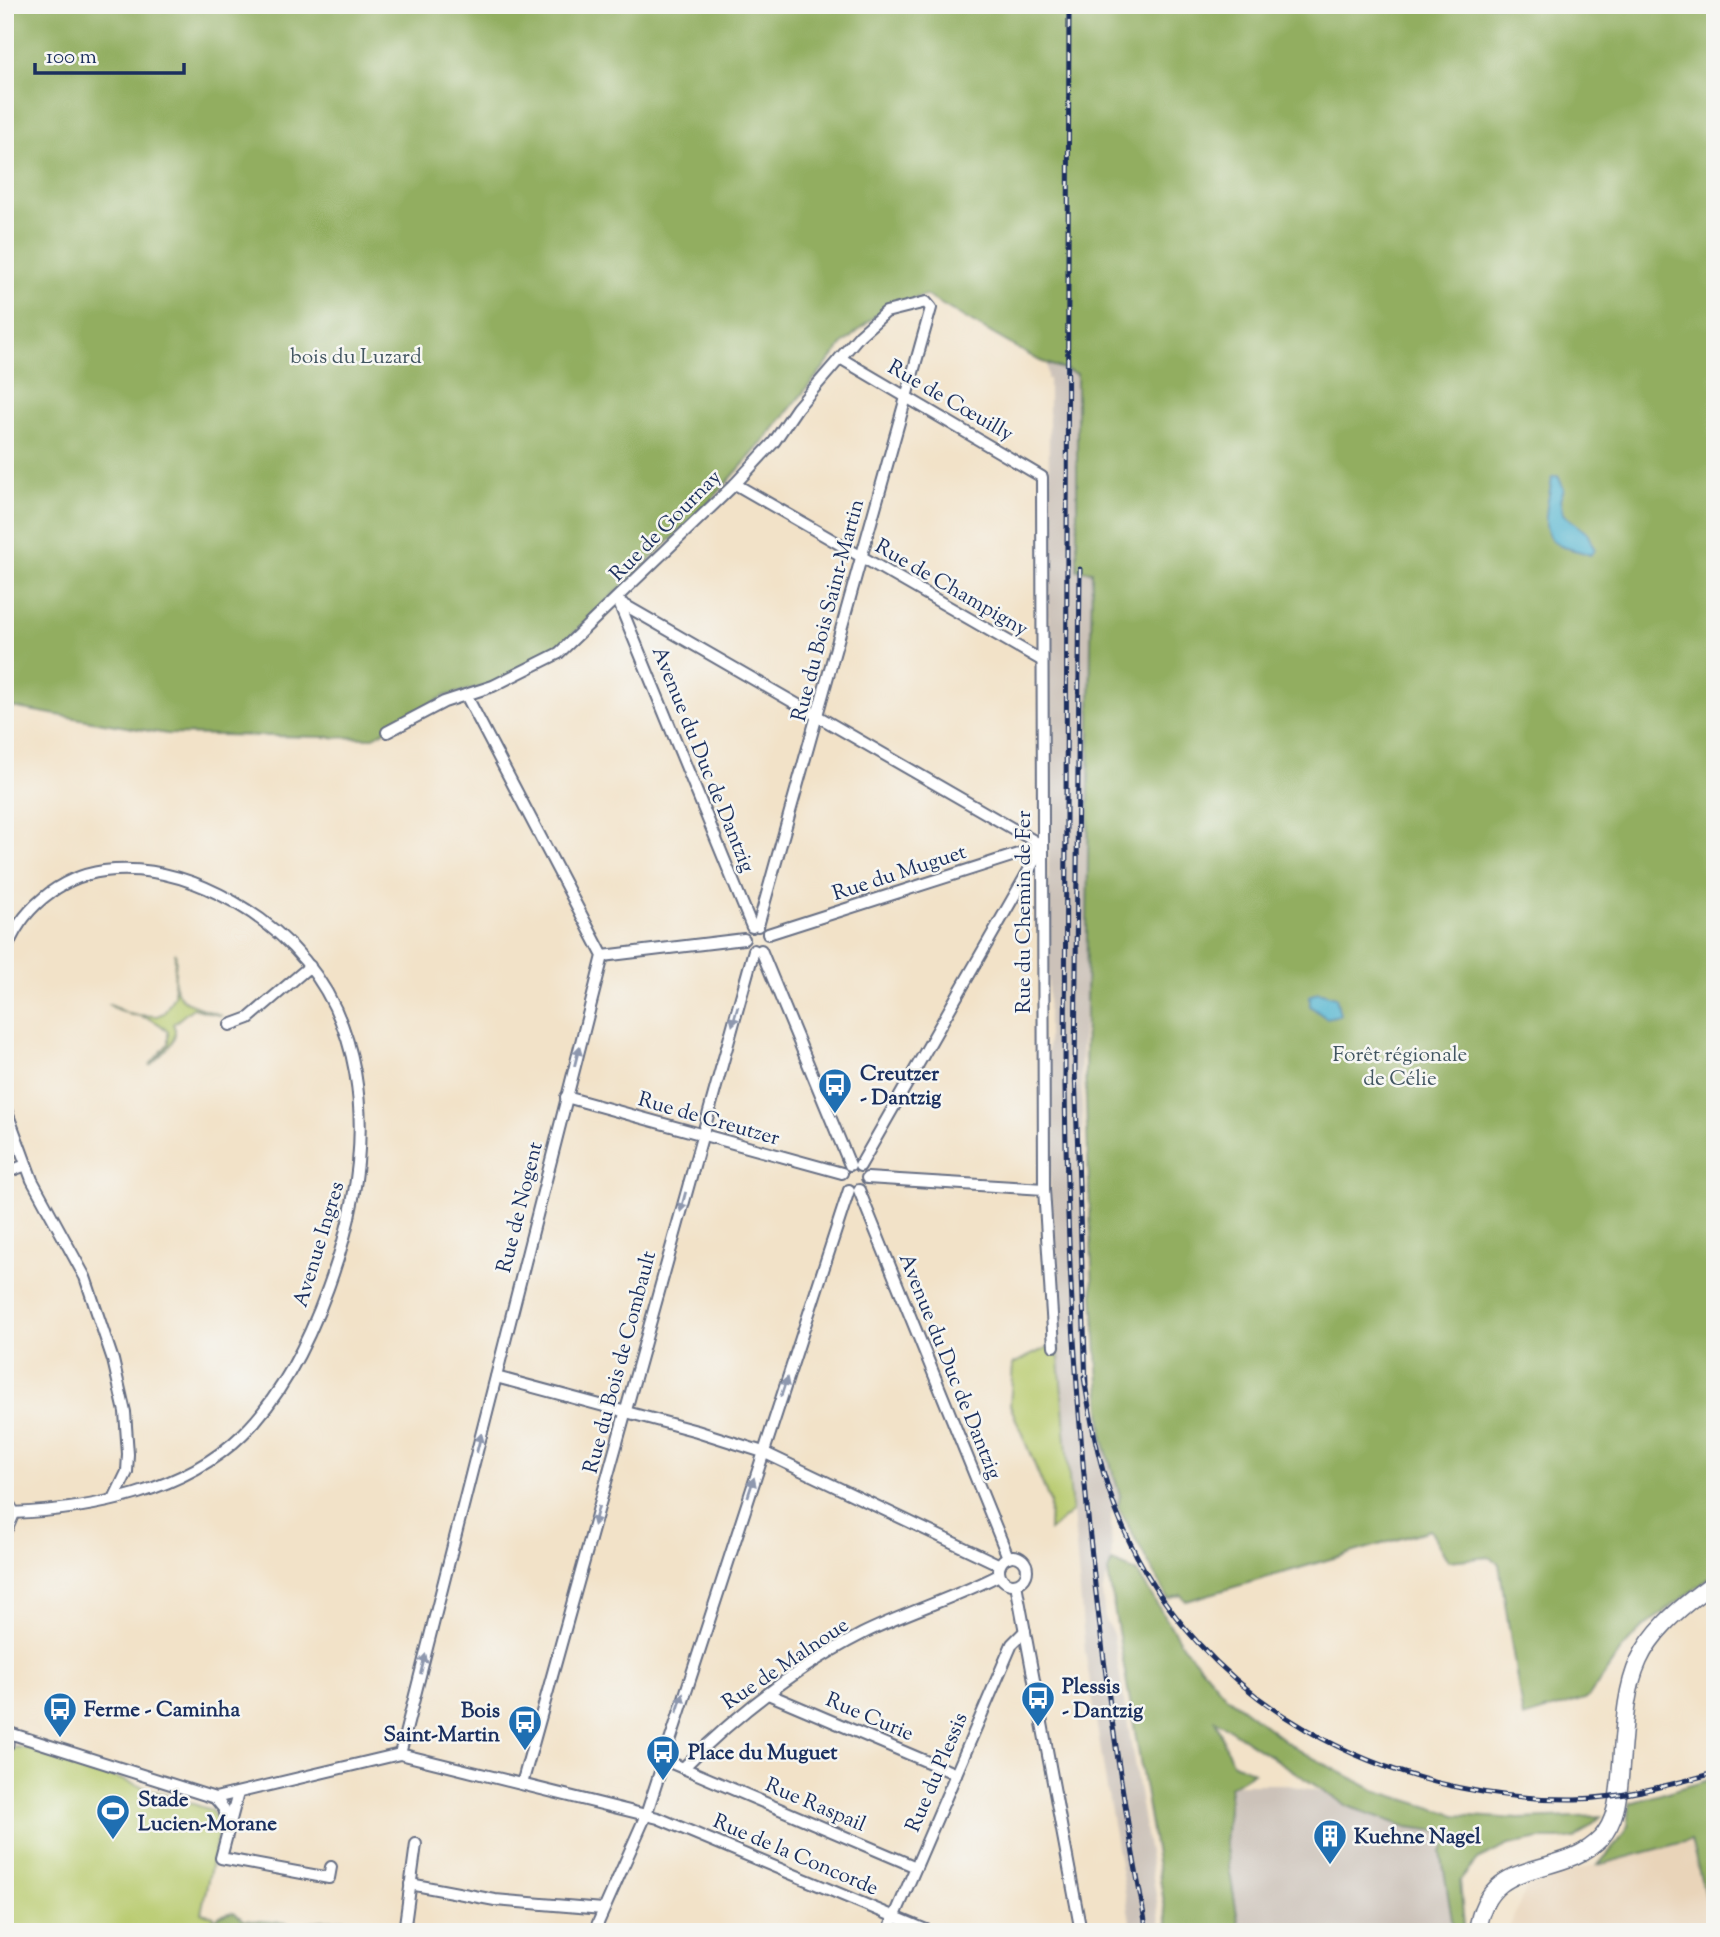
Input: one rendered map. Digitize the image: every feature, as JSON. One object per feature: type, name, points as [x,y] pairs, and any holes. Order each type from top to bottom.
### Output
[{"type":"street","name":"Rue de Gournay","points":[[387,732],[444,702],[493,687],[559,653],[618,603],[735,484],[774,442],[797,408],[840,358],[886,312],[922,302],[930,304]]},
{"type":"street","name":"Rue du Bois Saint-Martin","points":[[744,939],[755,926],[818,718],[930,304]]},
{"type":"street","name":"Rue de Cœuilly","points":[[840,358],[1042,477]]},
{"type":"street","name":"Rue du Chemin de Fer","points":[[1042,477],[1044,1189],[1054,1346]]},
{"type":"street","name":"Rue de Champigny","points":[[735,484],[1041,660]]},
{"type":"street","points":[[618,603],[1042,846],[850,1168]]},
{"type":"street","name":"Avenue du Duc de Dantzig","points":[[618,603],[755,926]]},
{"type":"street","points":[[467,695],[603,956],[744,939],[757,950],[850,1168],[867,1178],[1044,1189]]},
{"type":"street","name":"Rue du Muguet","points":[[768,934],[1042,846]]},
{"type":"street","name":"Avenue Ingres","points":[[5,954],[24,918],[51,891],[83,876],[130,869],[164,873],[199,884],[268,923],[310,966],[338,1015],[348,1040],[356,1066],[362,1117],[356,1188],[335,1270],[302,1349],[267,1406],[243,1433],[201,1465],[134,1494],[6,1515]]},
{"type":"street","points":[[755,926],[768,934]]},
{"type":"street","name":"Rue du Bois de Combault","points":[[522,1784],[701,1136],[757,950],[768,943],[768,934]]},
{"type":"street","name":"Rue de Nogent","points":[[400,1754],[603,956]]},
{"type":"street","points":[[230,1025],[249,1018],[310,966]]},
{"type":"street","name":"Rue de Creutzer","points":[[566,1097],[701,1136],[850,1168]]},
{"type":"street","points":[[5,1107],[26,1165],[76,1258],[102,1319],[125,1412],[127,1472],[134,1494]]},
{"type":"street","points":[[5,1173],[26,1165]]},
{"type":"street","name":"Avenue du Duc de Dantzig","points":[[850,1168],[841,1181],[854,1190],[1002,1566]]},
{"type":"street","points":[[594,1932],[646,1815],[763,1452],[854,1190],[867,1178]]},
{"type":"street","points":[[496,1377],[625,1411],[763,1452],[1002,1566]]},
{"type":"street","points":[[114,1499],[127,1472]]},
{"type":"street","points":[[1017,1556],[1026,1565],[1027,1575],[1016,1584],[1004,1582],[1002,1566],[1017,1556]]},
{"type":"street","name":"Rue de Malnoue","points":[[682,1768],[721,1730],[768,1694],[862,1634],[1002,1566]]},
{"type":"street","points":[[1478,1932],[1488,1898],[1503,1881],[1522,1871],[1573,1856],[1593,1845],[1609,1826],[1618,1795],[1627,1691],[1636,1665],[1663,1624],[1715,1582]]},
{"type":"street","points":[[1016,1584],[1082,1932]]},
{"type":"street","name":"Rue du Plessis","points":[[888,1932],[1012,1644],[1025,1631]]},
{"type":"street","name":"Rue Curie","points":[[768,1694],[956,1774]]},
{"type":"street","points":[[6,1735],[215,1798],[400,1754]]},
{"type":"street","name":"Rue de la Concorde","points":[[400,1754],[675,1824],[931,1932]]},
{"type":"street","name":"Rue Raspail","points":[[662,1759],[916,1867]]},
{"type":"street","points":[[238,1793],[221,1858],[329,1878],[331,1867]]},
{"type":"street","points":[[215,1798],[224,1809],[229,1826]]},
{"type":"street","points":[[404,1932],[416,1844]]},
{"type":"street","points":[[410,1884],[495,1900],[603,1909]]},
{"type":"shaded area","points":[[1075,146],[1077,569],[1092,571],[1089,947],[1081,1062],[1085,1210],[1093,1400],[1121,1499],[1111,1514],[1112,1562],[1102,1593],[1105,1620],[1113,1634],[1162,1932],[1132,1932],[1106,1783],[1085,1651],[1052,1265],[1048,1116],[1047,365],[1057,349]]},
{"type":"shaded area","name":"Kuehne Nagel","points":[[1238,1784],[1280,1784],[1334,1793],[1436,1825],[1458,1932],[1240,1932],[1225,1843],[1230,1787]]},
{"type":"shaded area","points":[[1691,1840],[1714,1932],[1506,1932],[1529,1883]]},
{"type":"green space","name":"bois du Luzard","points":[[5,5],[1715,5],[1715,1574],[1641,1629],[1622,1649],[1588,1698],[1523,1718],[1499,1564],[1490,1557],[1448,1561],[1430,1530],[1186,1601],[1181,1595],[1168,1599],[1118,1507],[1120,1495],[1103,1440],[1093,1297],[1085,1073],[1092,571],[1077,570],[1077,374],[1040,361],[925,295],[881,311],[843,344],[708,504],[555,651],[487,686],[445,696],[372,738],[167,734],[5,706]]},
{"type":"green space","points":[[175,952],[175,986],[178,993],[188,1003],[222,1016],[193,1008],[173,1024],[175,1036],[164,1052],[149,1066],[168,1044],[168,1032],[154,1021],[135,1015],[157,1016],[164,1013],[174,996]]},
{"type":"green space","points":[[1050,1346],[1058,1346],[1072,1512],[1049,1531],[1050,1502],[1010,1405],[1013,1364]]},
{"type":"green space","points":[[1112,1562],[1137,1572],[1183,1646],[1226,1696],[1296,1749],[1374,1790],[1455,1815],[1519,1819],[1601,1816],[1575,1839],[1540,1839],[1509,1845],[1477,1860],[1460,1881],[1464,1926],[1453,1926],[1441,1852],[1453,1833],[1407,1827],[1347,1806],[1215,1720],[1232,1762],[1254,1772],[1230,1787],[1225,1843],[1240,1932],[1169,1932],[1108,1572]]},
{"type":"green space","name":"Stade Lucien-Morane","points":[[15,1747],[32,1749],[211,1810],[220,1825],[201,1913],[214,1916],[212,1932],[5,1932],[5,1758]]},
{"type":"green space","points":[[1715,1778],[1714,1932],[1691,1840],[1598,1865],[1628,1826],[1630,1803]]},
{"type":"green space","points":[[234,1912],[243,1920],[287,1923],[295,1927],[317,1921],[361,1920],[360,1932],[209,1932],[212,1923],[218,1918]]},
{"type":"water","points":[[1558,476],[1564,489],[1560,500],[1563,514],[1587,533],[1595,550],[1590,555],[1563,547],[1549,535],[1546,526],[1547,506],[1552,477]]},
{"type":"water","points":[[1318,992],[1336,997],[1340,1015],[1326,1018],[1310,1006],[1310,996]]},
{"type":"railway","points":[[1069,5],[1065,1085],[1067,1192],[1078,1404],[1087,1510],[1112,1722],[1147,1932]]},
{"type":"railway","points":[[1080,569],[1075,1070],[1086,1386]]},
{"type":"railway","points":[[1084,1377],[1094,1434],[1108,1489],[1122,1525],[1156,1588],[1198,1643],[1249,1690],[1306,1730],[1369,1760],[1435,1782],[1504,1795],[1593,1798],[1646,1790],[1715,1773]]},
{"type":"place","name":"Creutzer - Dantzig","points":[[835,1115]]},
{"type":"place","name":"Plessis - Dantzig","points":[[1038,1728]]},
{"type":"place","name":"Ferme - Caminha","points":[[60,1739]]},
{"type":"place","name":"Bois Saint-Martin","points":[[525,1752]]},
{"type":"place","name":"Place du Muguet","points":[[663,1782]]},
{"type":"place","name":"Stade Lucien-Morane","points":[[113,1841]]},
{"type":"place","name":"Kuehne Nagel","points":[[1330,1866]]},
{"type":"park label","name":"Forêt régionale de Célie","points":[[1400,1066]]}]
